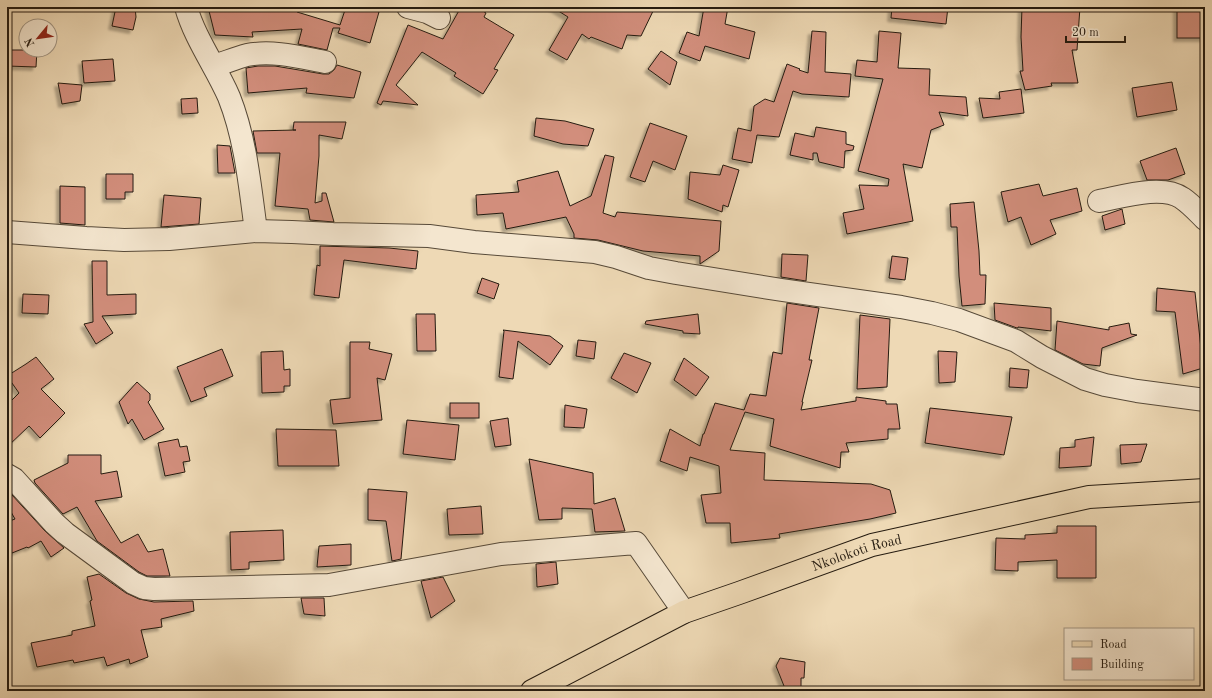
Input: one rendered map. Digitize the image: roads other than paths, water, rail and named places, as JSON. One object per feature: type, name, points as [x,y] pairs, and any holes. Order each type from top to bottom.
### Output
[{"type":"main road","name":"Nkolokoti Road","points":[[532,691],[684,612],[872,545],[1089,497],[1205,490]]},
{"type":"street","points":[[186,7],[198,37],[229,98],[239,128],[246,162],[256,231]]},
{"type":"street","points":[[408,7],[427,12],[439,18]]},
{"type":"street","points":[[214,66],[246,55],[265,53],[278,53],[325,62]]},
{"type":"street","points":[[1098,201],[1158,191],[1171,192],[1182,198],[1205,219]]},
{"type":"street","points":[[7,232],[124,240],[169,239],[256,231],[428,236],[474,242],[595,252],[649,268],[769,288],[901,307],[959,320],[1016,341],[1042,357],[1085,379],[1105,385],[1205,400]]},
{"type":"street","points":[[7,475],[14,478],[54,523],[65,533],[133,583],[144,588],[329,585],[502,554],[636,543],[684,612]]}]
